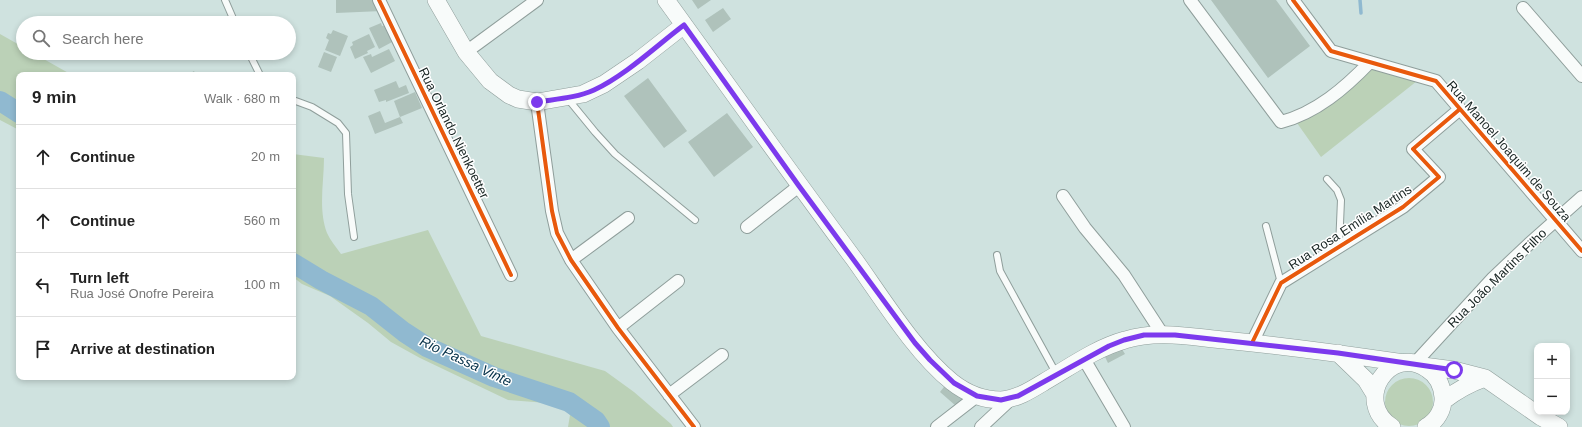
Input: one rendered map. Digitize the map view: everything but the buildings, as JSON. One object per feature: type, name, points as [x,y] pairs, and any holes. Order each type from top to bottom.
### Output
[{"type":"main road","points":[[436,0],[466,52],[480,71],[501,90],[518,99],[537,102],[583,94],[604,84],[638,61],[684,25]]},
{"type":"main road","points":[[666,0],[799,186],[915,343],[954,383],[977,396],[993,399],[1012,398],[1027,392],[1084,359],[1124,340],[1144,335],[1163,334],[1338,353],[1454,370],[1484,378],[1532,410],[1549,426]]},
{"type":"main road","points":[[1338,353],[1361,375],[1374,393]]},
{"type":"main road","points":[[1389,425],[1379,414],[1375,404],[1374,393],[1378,382],[1384,373],[1393,366],[1414,364],[1432,372],[1439,380],[1443,391],[1435,418]]},
{"type":"main road","points":[[1435,418],[1458,390],[1470,383],[1484,378]]},
{"type":"street","name":"Rua Orlando Nienkoetter","points":[[379,0],[511,275]]},
{"type":"street","points":[[466,52],[537,0]]},
{"type":"street","points":[[1190,0],[1280,122],[1302,114],[1324,101],[1348,84],[1370,62],[1331,51],[1293,0]]},
{"type":"street","points":[[1524,8],[1582,76]]},
{"type":"street","name":"Rua Manoel Joaquim de Souza","points":[[1370,62],[1436,81],[1582,251]]},
{"type":"street","points":[[537,102],[552,212],[557,233],[571,260],[618,328],[694,427]]},
{"type":"street","name":"Rua Rosa Emília Martins","points":[[1252,343],[1281,284],[1403,207],[1439,177],[1413,149],[1460,109]]},
{"type":"street","points":[[747,227],[799,186]]},
{"type":"street","points":[[1063,196],[1085,228],[1124,275],[1163,334]]},
{"type":"street","name":"Rua João Martins Filho","points":[[1414,364],[1493,278],[1582,197]]},
{"type":"street","points":[[571,260],[628,218]]},
{"type":"street","points":[[618,328],[678,282]]},
{"type":"street","points":[[669,395],[722,355]]},
{"type":"street","points":[[1084,359],[1124,427]]},
{"type":"street","points":[[937,427],[977,396]]},
{"type":"street","points":[[981,427],[1012,398]]},
{"type":"lane","points":[[225,0],[232,16]]},
{"type":"lane","points":[[252,60],[258,72]]},
{"type":"lane","points":[[567,98],[615,154],[695,220]]},
{"type":"lane","points":[[296,101],[312,107],[338,124],[346,133],[348,194],[354,237]]},
{"type":"lane","points":[[1327,179],[1337,190],[1341,200],[1338,247]]},
{"type":"lane","points":[[1266,226],[1281,284]]},
{"type":"lane","points":[[997,255],[1000,271],[1056,375]]},
{"type":"green space","points":[[0,34],[16,43],[16,60],[45,60],[67,72],[16,72],[16,128],[0,120]]},
{"type":"green space","points":[[1372,67],[1417,81],[1321,157],[1297,123]]},
{"type":"green space","points":[[296,154],[324,158],[322,205],[324,224],[328,236],[341,254],[428,230],[481,336],[605,371],[634,392],[673,427],[568,427],[570,415],[560,404],[508,400],[420,358],[391,342],[368,323],[330,296],[302,284],[296,279]]},
{"type":"green space","points":[[1404,378],[1414,378],[1426,385],[1433,397],[1433,407],[1426,419],[1414,426],[1404,426],[1396,422],[1389,415],[1385,407],[1385,397],[1389,389],[1396,382]]},
{"type":"waterway","points":[[1360,0],[1361,13]]},
{"type":"waterway","name":"Rio Passa Vinte","points":[[0,101],[16,111]]},
{"type":"waterway","name":"Rio Passa Vinte","points":[[296,265],[321,280],[371,306],[404,332],[427,347],[494,377],[569,402],[596,421],[600,427]]},
{"type":"cycle path","points":[[379,0],[511,275]]},
{"type":"cycle path","points":[[1293,0],[1331,51],[1436,81],[1582,251]]},
{"type":"cycle path","points":[[537,102],[552,211],[557,233],[571,260],[618,328],[694,427]]},
{"type":"cycle path","points":[[1252,343],[1281,283],[1403,207],[1439,177],[1413,149],[1460,109]]},
{"type":"route","points":[[537,102],[567,98],[594,90],[616,77],[684,25],[799,186],[915,343],[954,383],[977,396],[1001,400],[1018,396],[1109,346],[1124,340],[1144,335],[1163,334],[1252,343],[1338,353],[1404,363],[1415,363],[1423,366],[1454,370]]}]
